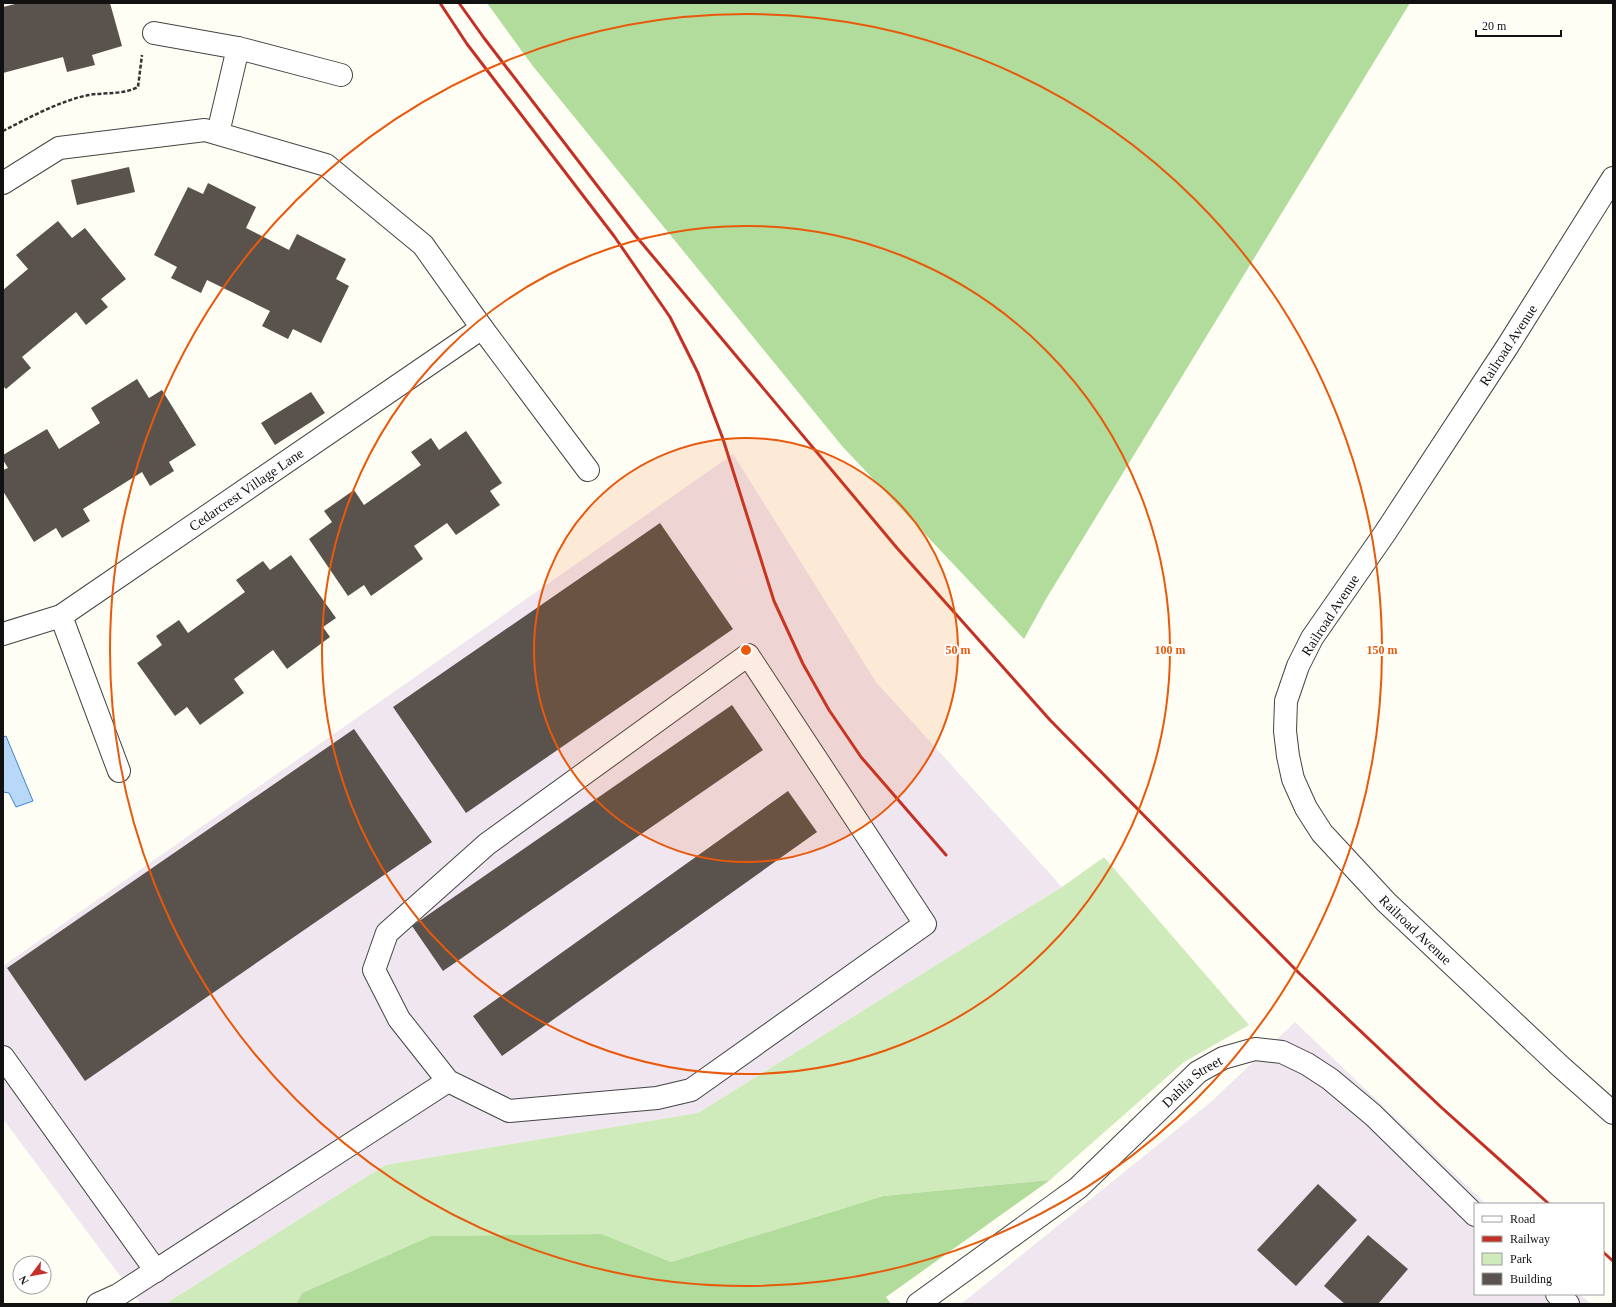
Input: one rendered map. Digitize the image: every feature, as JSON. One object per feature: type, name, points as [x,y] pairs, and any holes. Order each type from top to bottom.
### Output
[{"type":"street","points":[[154,33],[238,48],[341,75]]},
{"type":"street","points":[[218,133],[238,48]]},
{"type":"street","points":[[3,183],[59,148],[205,130],[326,165],[423,245],[482,328],[588,470]]},
{"type":"street","name":"Railroad Avenue","points":[[1613,178],[1503,354],[1385,533],[1312,638],[1298,666],[1286,701],[1285,731],[1293,779],[1306,808],[1322,833],[1386,902],[1560,1066],[1613,1113]]},
{"type":"street","name":"Cedarcrest Village Lane","points":[[3,634],[61,616],[482,328]]},
{"type":"street","points":[[61,616],[119,770]]},
{"type":"street","points":[[748,655],[925,924],[690,1090],[657,1098],[509,1112],[448,1081],[399,1019],[374,970],[387,933],[487,844],[748,655]]},
{"type":"street","name":"Dahlia Street","points":[[918,1304],[1078,1188],[1198,1072],[1223,1058],[1255,1050],[1282,1052],[1307,1064],[1330,1079],[1373,1115],[1474,1213]]},
{"type":"street","points":[[3,1057],[156,1271]]},
{"type":"street","points":[[98,1304],[118,1295],[156,1271],[448,1081]]},
{"type":"street","points":[[1558,1295],[1568,1304]]},
{"type":"path","points":[[3,131],[56,106],[89,95],[131,91],[138,87],[144,31],[154,33]]},
{"type":"shaded area","points":[[733,454],[876,682],[1062,887],[698,1113],[385,1165],[165,1304],[141,1304],[3,1119],[3,966]]},
{"type":"shaded area","points":[[1295,1022],[1485,1203],[1474,1203],[1474,1295],[1581,1295],[1591,1304],[961,1304],[1212,1101]]},
{"type":"green space","points":[[487,3],[1410,3],[1046,599],[1024,639],[842,446],[532,65]]},
{"type":"green space","points":[[1104,857],[1249,1025],[1184,1062],[1050,1180],[883,1196],[671,1262],[602,1234],[431,1236],[302,1293],[296,1304],[165,1304],[385,1165],[698,1113],[1062,887]]},
{"type":"green space","points":[[1050,1180],[886,1297],[891,1304],[296,1304],[302,1293],[431,1236],[602,1234],[671,1262],[883,1196]]},
{"type":"water","points":[[6,736],[33,801],[16,807],[9,793],[3,792],[3,737]]},
{"type":"building","points":[[19,3],[110,3],[122,46],[92,55],[95,65],[67,72],[63,57],[3,73],[3,7]]},
{"type":"building","points":[[129,167],[135,192],[77,205],[71,180]]},
{"type":"building","points":[[208,183],[256,207],[246,228],[289,250],[297,234],[346,259],[336,279],[349,286],[321,343],[293,329],[288,339],[262,326],[270,311],[207,280],[201,293],[171,278],[177,267],[154,255],[188,187],[203,194]]},
{"type":"building","points":[[58,221],[72,238],[85,228],[126,279],[101,299],[108,307],[86,325],[76,312],[22,357],[31,368],[6,389],[3,386],[3,290],[28,269],[16,255]]},
{"type":"building","points":[[137,379],[149,398],[162,390],[196,445],[169,462],[174,471],[150,486],[142,472],[83,509],[90,521],[62,538],[56,528],[34,542],[3,491],[3,470],[8,468],[3,460],[3,455],[47,429],[59,449],[100,423],[91,408]]},
{"type":"building","points":[[311,392],[325,413],[275,445],[261,423]]},
{"type":"building","points":[[466,431],[502,483],[490,491],[500,505],[456,535],[447,523],[414,546],[423,559],[371,596],[364,585],[348,596],[309,539],[332,522],[324,511],[354,490],[364,505],[421,465],[411,452],[431,438],[439,450]]},
{"type":"building","points":[[660,523],[733,629],[466,813],[393,707]]},
{"type":"building","points":[[291,555],[336,618],[323,627],[330,637],[287,669],[273,650],[234,679],[244,693],[200,725],[187,707],[175,716],[137,663],[162,645],[156,636],[179,620],[188,633],[245,592],[236,580],[263,561],[270,570]]},
{"type":"building","points":[[732,705],[763,750],[443,971],[412,926]]},
{"type":"building","points":[[354,729],[432,842],[85,1081],[7,968]]},
{"type":"building","points":[[788,791],[817,832],[502,1056],[473,1016]]},
{"type":"building","points":[[1318,1184],[1357,1220],[1296,1286],[1257,1250]]},
{"type":"building","points":[[1368,1235],[1408,1269],[1378,1304],[1345,1304],[1324,1286]]},
{"type":"railway","points":[[440,3],[467,44],[614,236],[670,317],[698,373],[723,439],[774,601],[803,664],[829,710],[861,757],[946,855]]},
{"type":"railway","points":[[459,3],[484,38],[635,235],[897,548],[1050,720],[1299,973],[1442,1108],[1548,1203]]},
{"type":"railway","points":[[1604,1253],[1613,1261]]}]
